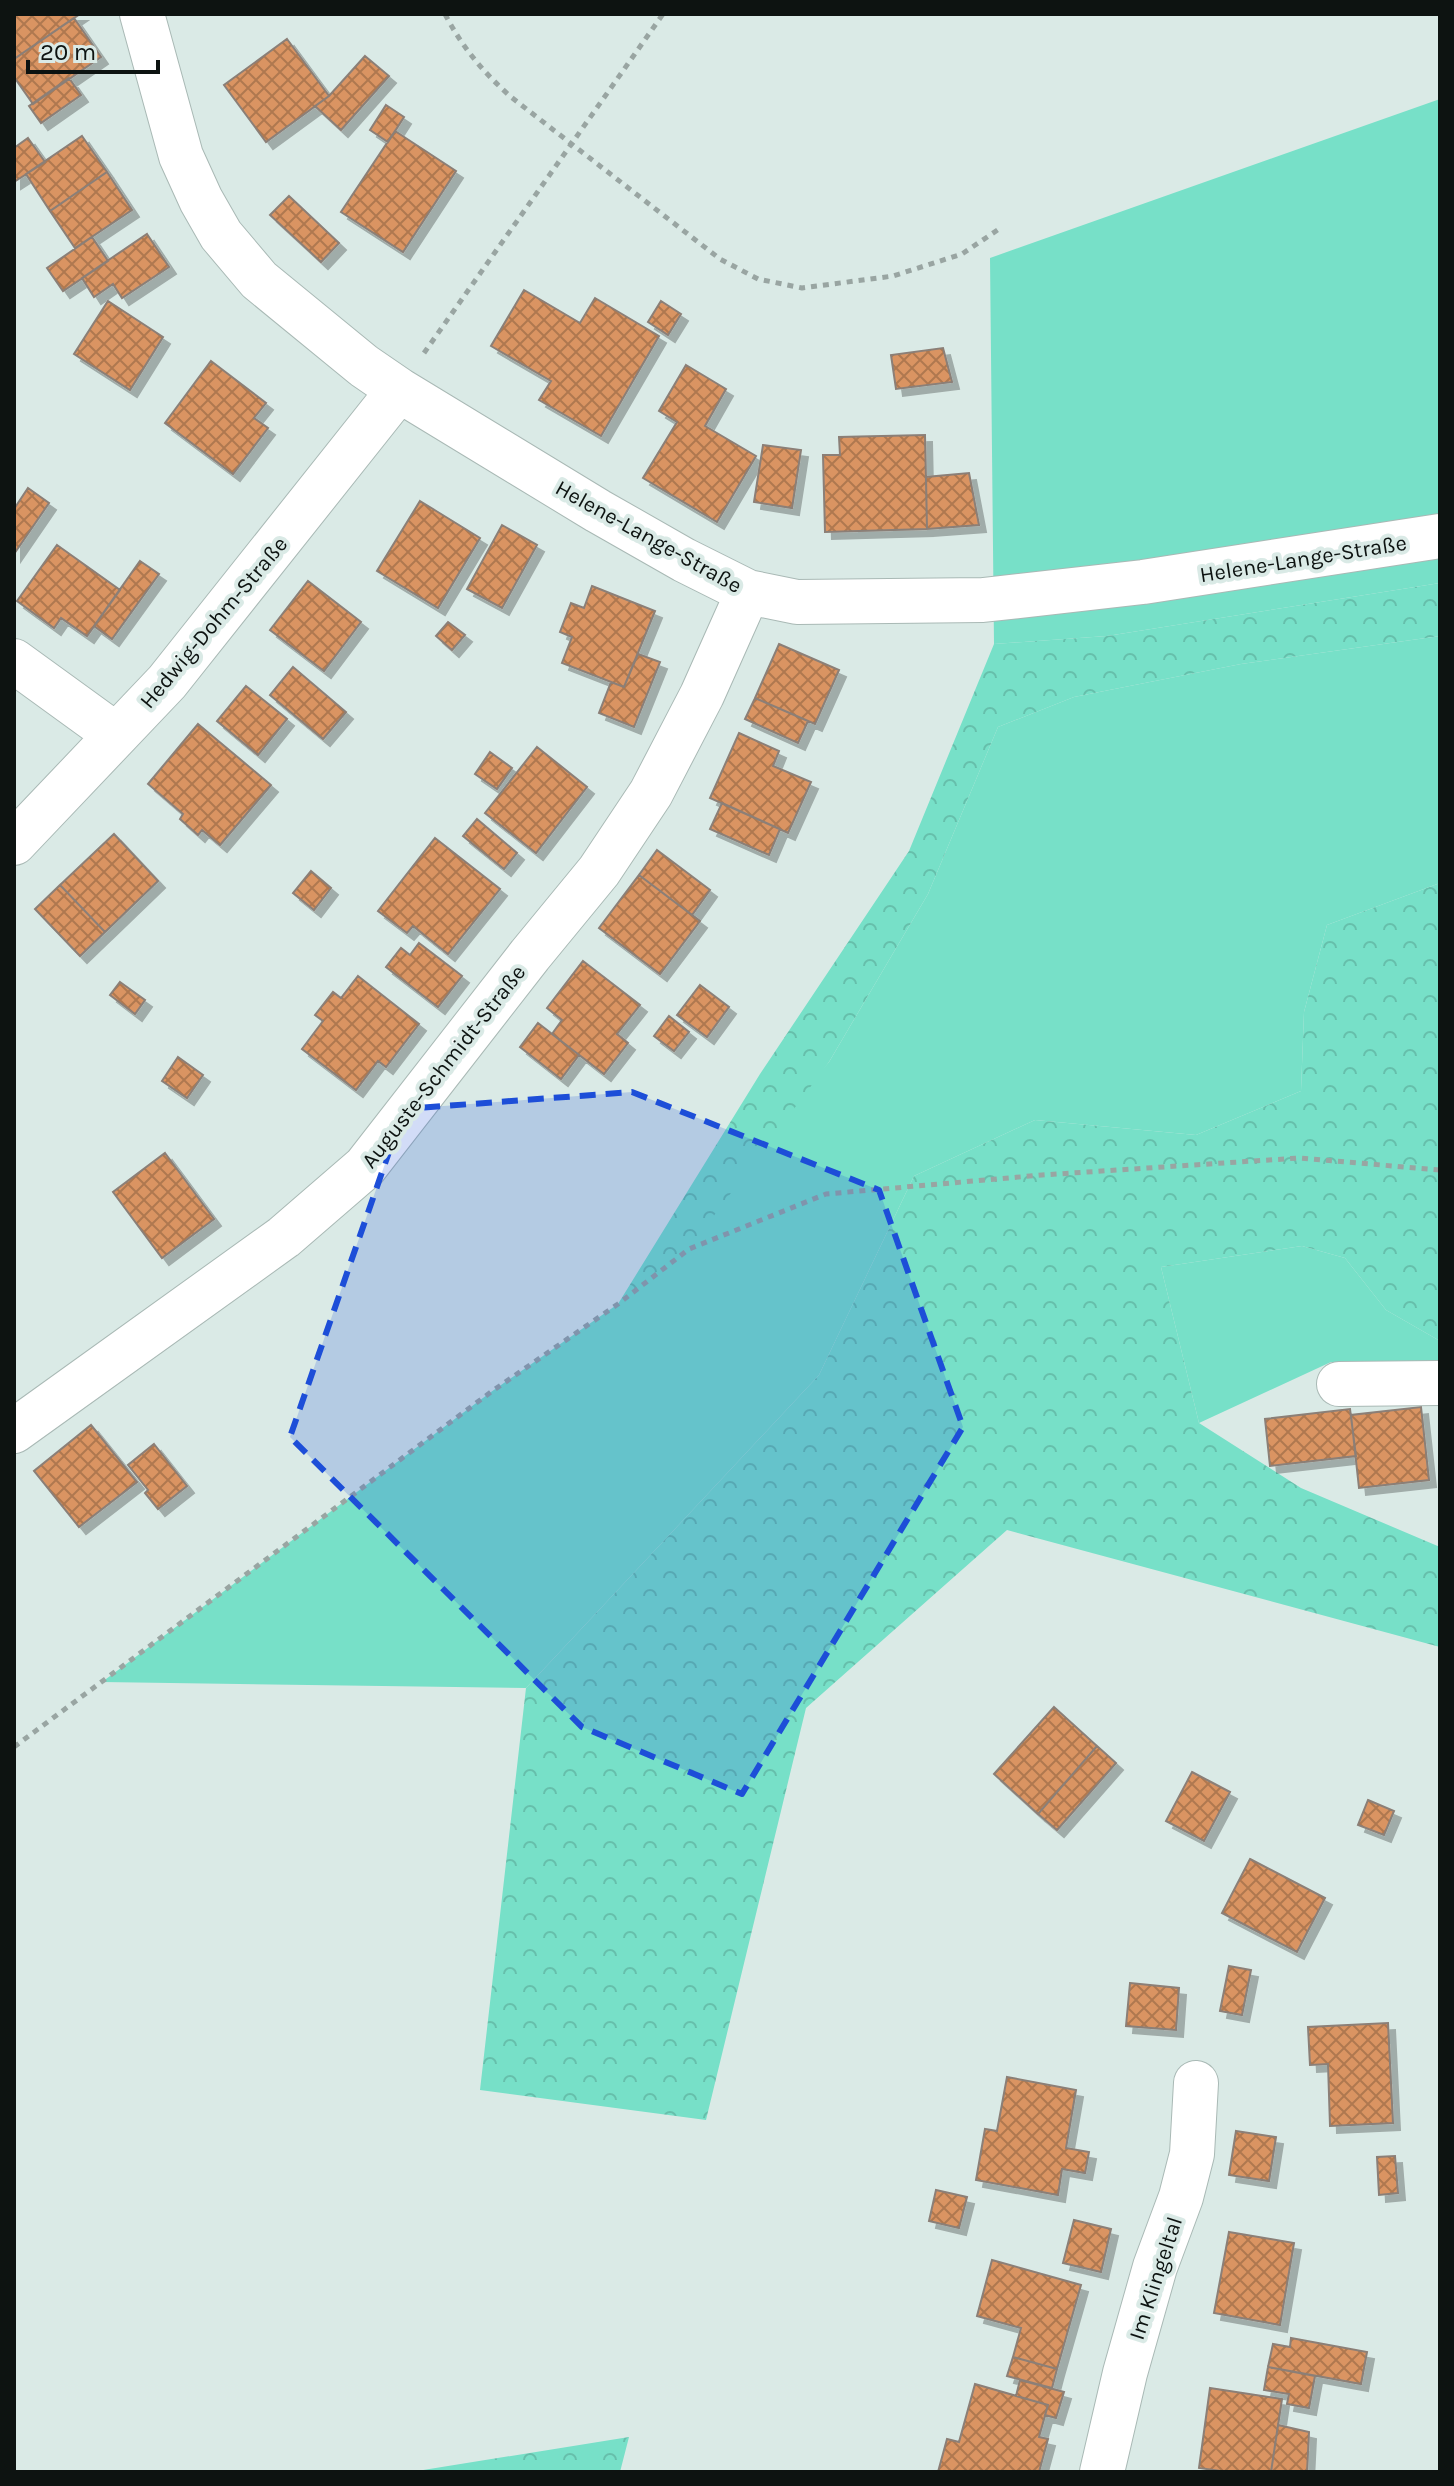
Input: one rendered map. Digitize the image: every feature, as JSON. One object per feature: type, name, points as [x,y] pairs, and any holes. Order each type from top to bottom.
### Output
[{"type":"street","name":"Helene-Lange-Straße","points":[[142,14],[181,156],[201,200],[221,235],[269,289],[364,366],[399,390],[598,511],[748,592],[797,602],[983,600],[1143,582],[1440,536]]},
{"type":"street","name":"Hedwig-Dohm-Straße","points":[[14,843],[167,682],[399,390]]},
{"type":"street","name":"Auguste-Schmidt-Straße","points":[[14,1431],[284,1237],[365,1167],[599,871],[643,806],[702,695],[748,592]]},
{"type":"street","points":[[14,661],[116,735]]},
{"type":"street","points":[[1339,1384],[1440,1383]]},
{"type":"street","name":"Im Klingeltal","points":[[1102,2472],[1125,2373],[1192,2154],[1196,2083]]},
{"type":"path","points":[[445,14],[482,71],[511,97],[720,259],[758,279],[802,288],[893,276],[962,254],[999,229]]},
{"type":"path","points":[[399,390],[663,14]]},
{"type":"path","points":[[14,1747],[491,1392],[618,1304],[689,1249],[826,1194],[1042,1175],[1299,1158],[1440,1170]]},
{"type":"highlighted area","points":[[632,1092],[879,1190],[963,1427],[742,1794],[582,1727],[290,1437],[404,1109]]},
{"type":"green space","points":[[1440,99],[1440,583],[1107,636],[994,644],[990,258]]},
{"type":"green space","points":[[1440,583],[1440,636],[1241,664],[1074,697],[998,727],[928,894],[829,1062],[689,1249],[618,1304],[760,1074],[909,851],[994,644],[1107,636]]},
{"type":"green space","points":[[1440,636],[1440,883],[1327,925],[1304,1012],[1301,1091],[1196,1135],[1035,1120],[914,1176],[819,1375],[526,1688],[102,1682],[491,1392],[618,1304],[829,1062],[928,894],[998,727],[1074,697],[1241,664]]},
{"type":"green space","points":[[1440,883],[1440,1341],[1386,1310],[1345,1258],[1302,1246],[1161,1267],[1199,1423],[1301,1488],[1440,1547],[1440,1647],[1007,1530],[806,1708],[706,2120],[480,2090],[526,1688],[819,1375],[914,1176],[1035,1120],[1196,1135],[1301,1091],[1304,1012],[1327,925]]},
{"type":"green space","points":[[1302,1246],[1345,1258],[1386,1310],[1440,1341],[1440,1369],[1331,1362],[1199,1423],[1161,1267]]},
{"type":"green space","points":[[629,2437],[620,2472],[416,2472],[417,2471]]},
{"type":"building","points":[[14,14],[80,14],[14,59]]},
{"type":"building","points":[[74,18],[101,57],[33,104],[14,77],[14,59]]},
{"type":"building","points":[[287,39],[329,96],[266,142],[224,85]]},
{"type":"building","points":[[365,56],[389,76],[341,130],[315,106],[329,96]]},
{"type":"building","points":[[69,78],[81,95],[41,123],[29,106]]},
{"type":"building","points":[[386,105],[404,117],[388,142],[370,130]]},
{"type":"building","points":[[395,131],[456,171],[403,252],[341,212]]},
{"type":"building","points":[[82,136],[107,172],[50,211],[26,174]]},
{"type":"building","points":[[28,138],[45,162],[14,182],[14,148]]},
{"type":"building","points":[[107,172],[132,210],[75,248],[50,211]]},
{"type":"building","points":[[289,196],[339,243],[321,262],[270,215]]},
{"type":"building","points":[[147,234],[169,267],[122,298],[113,284],[94,297],[82,278]]},
{"type":"building","points":[[92,237],[108,261],[63,291],[47,268]]},
{"type":"building","points":[[524,290],[580,323],[595,298],[659,336],[601,436],[539,400],[551,381],[491,346]]},
{"type":"building","points":[[108,301],[163,337],[130,390],[74,354]]},
{"type":"building","points":[[661,301],[681,314],[668,335],[648,322]]},
{"type":"building","points":[[943,348],[952,382],[896,389],[891,355]]},
{"type":"building","points":[[211,361],[266,403],[254,418],[268,428],[233,474],[165,423]]},
{"type":"building","points":[[686,365],[726,389],[705,426],[756,456],[717,522],[643,478],[677,422],[659,411]]},
{"type":"building","points":[[925,435],[927,529],[825,532],[823,455],[840,455],[839,437]]},
{"type":"building","points":[[763,445],[801,450],[792,508],[754,502]]},
{"type":"building","points":[[969,473],[979,525],[927,529],[926,477]]},
{"type":"building","points":[[28,488],[49,503],[14,554],[14,509]]},
{"type":"building","points":[[420,501],[480,538],[438,608],[377,571]]},
{"type":"building","points":[[502,525],[537,545],[502,608],[467,589]]},
{"type":"building","points":[[57,545],[120,590],[87,636],[61,618],[54,628],[17,601]]},
{"type":"building","points":[[140,561],[159,574],[112,639],[94,626]]},
{"type":"building","points":[[308,581],[361,622],[324,671],[270,630]]},
{"type":"building","points":[[592,586],[655,611],[624,687],[562,663],[572,637],[560,632],[571,603],[584,608]]},
{"type":"building","points":[[448,622],[465,635],[452,650],[436,636]]},
{"type":"building","points":[[779,644],[839,670],[815,724],[755,698]]},
{"type":"building","points":[[638,654],[660,662],[634,727],[599,713],[611,682],[624,687]]},
{"type":"building","points":[[293,667],[346,712],[323,739],[270,695]]},
{"type":"building","points":[[246,686],[287,719],[258,755],[217,721]]},
{"type":"building","points":[[755,698],[808,721],[798,743],[745,719]]},
{"type":"building","points":[[198,724],[271,785],[220,845],[202,830],[198,835],[180,819],[183,814],[148,784]]},
{"type":"building","points":[[739,733],[779,751],[773,766],[811,782],[788,833],[710,798]]},
{"type":"building","points":[[537,747],[587,787],[536,853],[485,813]]},
{"type":"building","points":[[490,752],[512,768],[497,789],[475,774]]},
{"type":"building","points":[[722,803],[780,829],[769,855],[710,829]]},
{"type":"building","points":[[477,819],[517,853],[504,869],[463,836]]},
{"type":"building","points":[[114,834],[158,881],[105,932],[60,885]]},
{"type":"building","points":[[435,838],[500,889],[448,954],[413,926],[407,933],[378,911]]},
{"type":"building","points":[[657,850],[710,890],[692,915],[639,875]]},
{"type":"building","points":[[311,871],[331,888],[314,910],[293,893]]},
{"type":"building","points":[[639,875],[700,921],[660,974],[599,928]]},
{"type":"building","points":[[60,885],[105,932],[80,956],[35,909]]},
{"type":"building","points":[[419,943],[462,976],[438,1007],[386,967],[401,948],[410,955]]},
{"type":"building","points":[[583,961],[640,1005],[617,1034],[628,1043],[604,1074],[552,1034],[562,1020],[547,1008]]},
{"type":"building","points":[[358,976],[419,1024],[386,1067],[378,1061],[356,1090],[302,1049],[323,1021],[315,1015],[333,992],[341,998]]},
{"type":"building","points":[[120,982],[145,1000],[135,1014],[110,995]]},
{"type":"building","points":[[700,985],[729,1007],[707,1037],[677,1015]]},
{"type":"building","points":[[669,1016],[689,1032],[674,1051],[654,1036]]},
{"type":"building","points":[[538,1023],[579,1055],[561,1079],[520,1047]]},
{"type":"building","points":[[178,1057],[203,1075],[187,1098],[162,1081]]},
{"type":"building","points":[[165,1153],[214,1219],[162,1258],[113,1192]]},
{"type":"building","points":[[1421,1407],[1429,1480],[1359,1488],[1351,1415]]},
{"type":"building","points":[[1350,1409],[1356,1456],[1270,1466],[1265,1419]]},
{"type":"building","points":[[91,1425],[137,1482],[79,1527],[34,1471]]},
{"type":"building","points":[[154,1444],[187,1486],[158,1509],[145,1493],[148,1490],[128,1465]]},
{"type":"building","points":[[1054,1707],[1097,1746],[1038,1814],[994,1774]]},
{"type":"building","points":[[1097,1746],[1116,1763],[1057,1830],[1038,1814]]},
{"type":"building","points":[[1192,1772],[1230,1792],[1204,1841],[1166,1821]]},
{"type":"building","points":[[1368,1800],[1394,1811],[1384,1835],[1358,1825]]},
{"type":"building","points":[[1250,1859],[1325,1898],[1297,1952],[1222,1913]]},
{"type":"building","points":[[1229,1966],[1251,1970],[1242,2015],[1220,2011]]},
{"type":"building","points":[[1130,1983],[1179,1988],[1176,2030],[1126,2026]]},
{"type":"building","points":[[1388,2023],[1393,2123],[1330,2126],[1328,2064],[1310,2065],[1308,2027]]},
{"type":"building","points":[[1007,2077],[1076,2090],[1066,2148],[1089,2152],[1085,2173],[1062,2169],[1058,2195],[976,2180],[985,2129],[997,2131]]},
{"type":"building","points":[[1236,2131],[1276,2137],[1269,2181],[1229,2175]]},
{"type":"building","points":[[1395,2156],[1398,2193],[1379,2195],[1377,2157]]},
{"type":"building","points":[[936,2190],[967,2197],[959,2228],[929,2221]]},
{"type":"building","points":[[1074,2220],[1111,2229],[1101,2272],[1063,2263]]},
{"type":"building","points":[[1229,2232],[1294,2243],[1280,2325],[1214,2313]]},
{"type":"building","points":[[992,2260],[1081,2285],[1057,2369],[1013,2357],[1021,2328],[977,2316]]},
{"type":"building","points":[[1291,2338],[1367,2352],[1361,2384],[1268,2367],[1273,2344],[1290,2347]]},
{"type":"building","points":[[1013,2357],[1057,2369],[1052,2388],[1007,2376]]},
{"type":"building","points":[[1268,2367],[1315,2376],[1309,2408],[1287,2404],[1289,2394],[1264,2390]]},
{"type":"building","points":[[1020,2380],[1064,2392],[1056,2418],[1045,2415],[1048,2405],[1016,2396]]},
{"type":"building","points":[[975,2384],[1048,2405],[1039,2437],[1048,2439],[1039,2472],[938,2472],[947,2439],[959,2442]]},
{"type":"building","points":[[1210,2388],[1282,2399],[1271,2472],[1199,2468]]},
{"type":"building","points":[[1278,2425],[1309,2432],[1307,2472],[1271,2472]]}]
